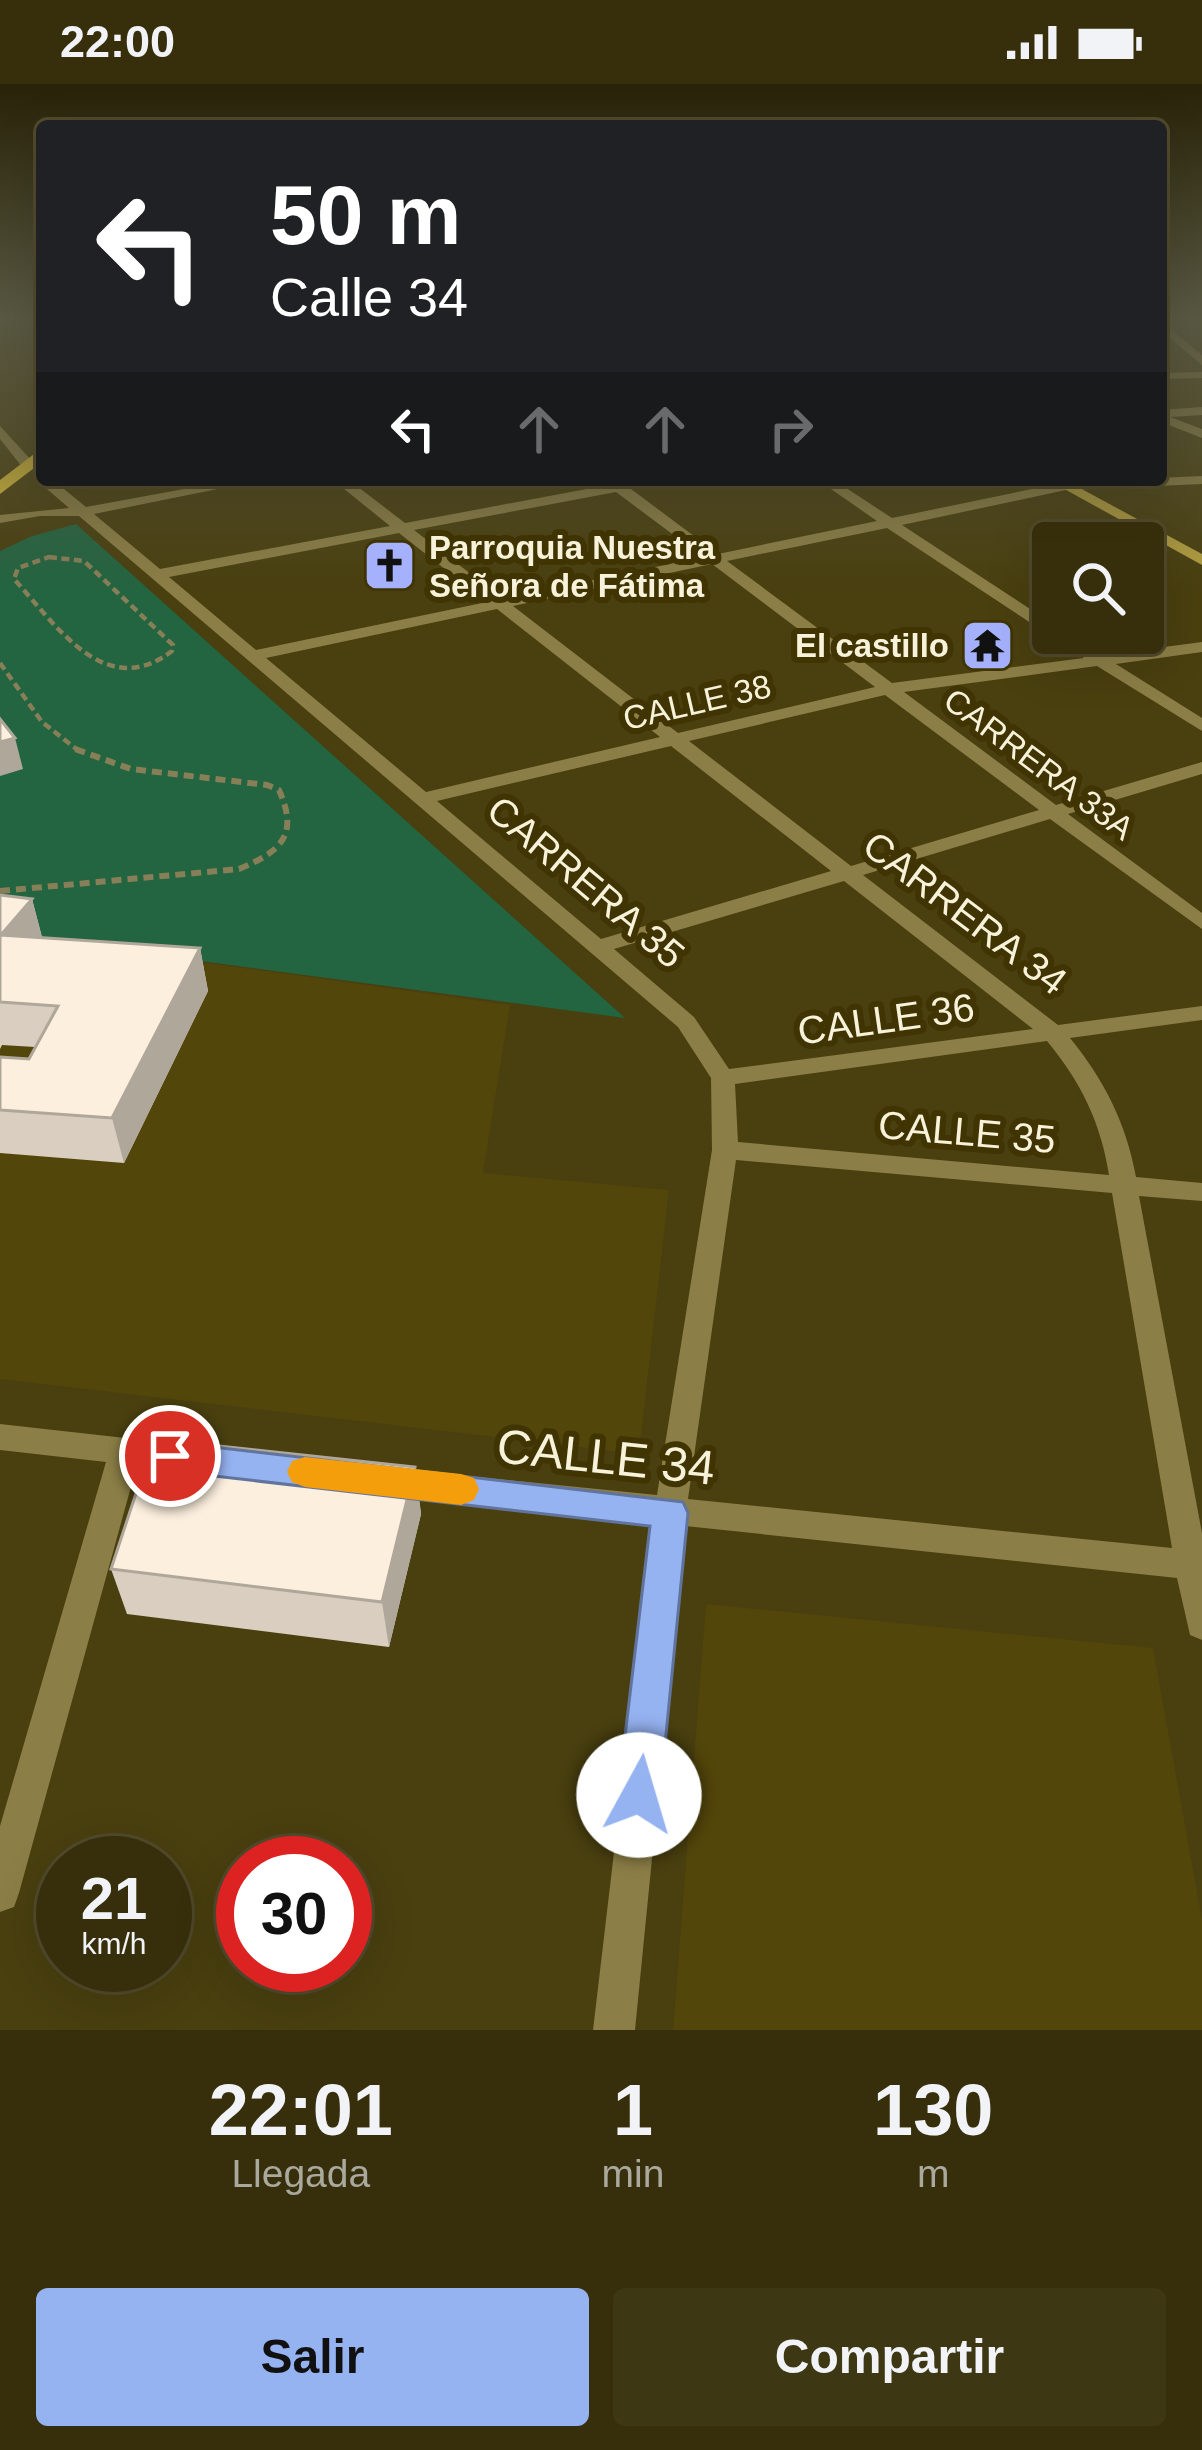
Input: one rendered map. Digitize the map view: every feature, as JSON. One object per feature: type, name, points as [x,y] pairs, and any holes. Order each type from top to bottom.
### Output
[{"type":"main road","points":[[0,489],[36,475]]},
{"type":"main road","points":[[1077,486],[1202,560]]},
{"type":"main road","points":[[1078,486],[1202,544]]},
{"type":"street","points":[[1167,419],[1202,434]]},
{"type":"street","name":"CARRERA 35","points":[[0,430],[7,445],[36,468]]},
{"type":"street","points":[[1167,482],[1202,480]]},
{"type":"street","name":"CARRERA 35","points":[[56,486],[250,656],[686,1022],[723,1078]]},
{"type":"street","points":[[0,519],[40,512],[84,512],[192,486]]},
{"type":"street","name":"CARRERA 34","points":[[347,486],[1052,1032],[1090,1080],[1106,1111],[1126,1184],[1197,1565],[1202,1624]]},
{"type":"street","points":[[159,574],[604,486]]},
{"type":"street","name":"CARRERA 33A","points":[[617,486],[1202,922]]},
{"type":"street","points":[[834,486],[1032,617]]},
{"type":"street","points":[[250,656],[1058,486]]},
{"type":"street","name":"CALLE 38","points":[[423,799],[887,689],[1202,647]]},
{"type":"street","points":[[1088,654],[1202,725]]},
{"type":"street","points":[[598,947],[1202,768]]},
{"type":"street","name":"CALLE 36","points":[[723,1078],[1202,1012]]},
{"type":"street","points":[[614,2030],[670,1513],[725,1150],[723,1078]]},
{"type":"street","name":"CALLE 35","points":[[725,1150],[1202,1192]]},
{"type":"street","points":[[0,1437],[220,1462]]},
{"type":"street","points":[[0,1893],[124,1451]]},
{"type":"street","name":"CALLE 34","points":[[362,1478],[1197,1565]]},
{"type":"path","points":[[49,557],[84,561],[172,644],[167,658],[148,666],[120,670],[95,664],[14,574],[26,563],[49,557]]},
{"type":"path","points":[[0,663],[54,735],[78,752],[134,769],[267,784],[279,790],[291,817],[286,838],[272,852],[239,869],[0,891]]},
{"type":"shaded area","points":[[0,934],[510,1005],[483,1173],[669,1190],[639,1454],[0,1379]]},
{"type":"shaded area","points":[[706,1604],[1153,1648],[1202,1919],[1202,2030],[673,2030]]},
{"type":"green space","points":[[76,524],[625,1018],[0,934],[0,551]]},
{"type":"building","points":[[0,719],[15,738],[0,742]]},
{"type":"building","points":[[0,895],[32,899],[1,935],[200,948],[112,1118],[0,1110],[0,1057],[29,1059],[58,1006],[0,1002]]},
{"type":"building","points":[[154,1439],[415,1467],[382,1602],[111,1569]]},
{"type":"slow traffic","points":[[305,1472],[461,1489]]},
{"type":"place","name":"Parroquia Nuestra Señora de Fátima","points":[[390,566]]},
{"type":"place","name":"El castillo","points":[[988,645]]},
{"type":"route","points":[[170,1456],[670,1513],[639,1795]]}]
